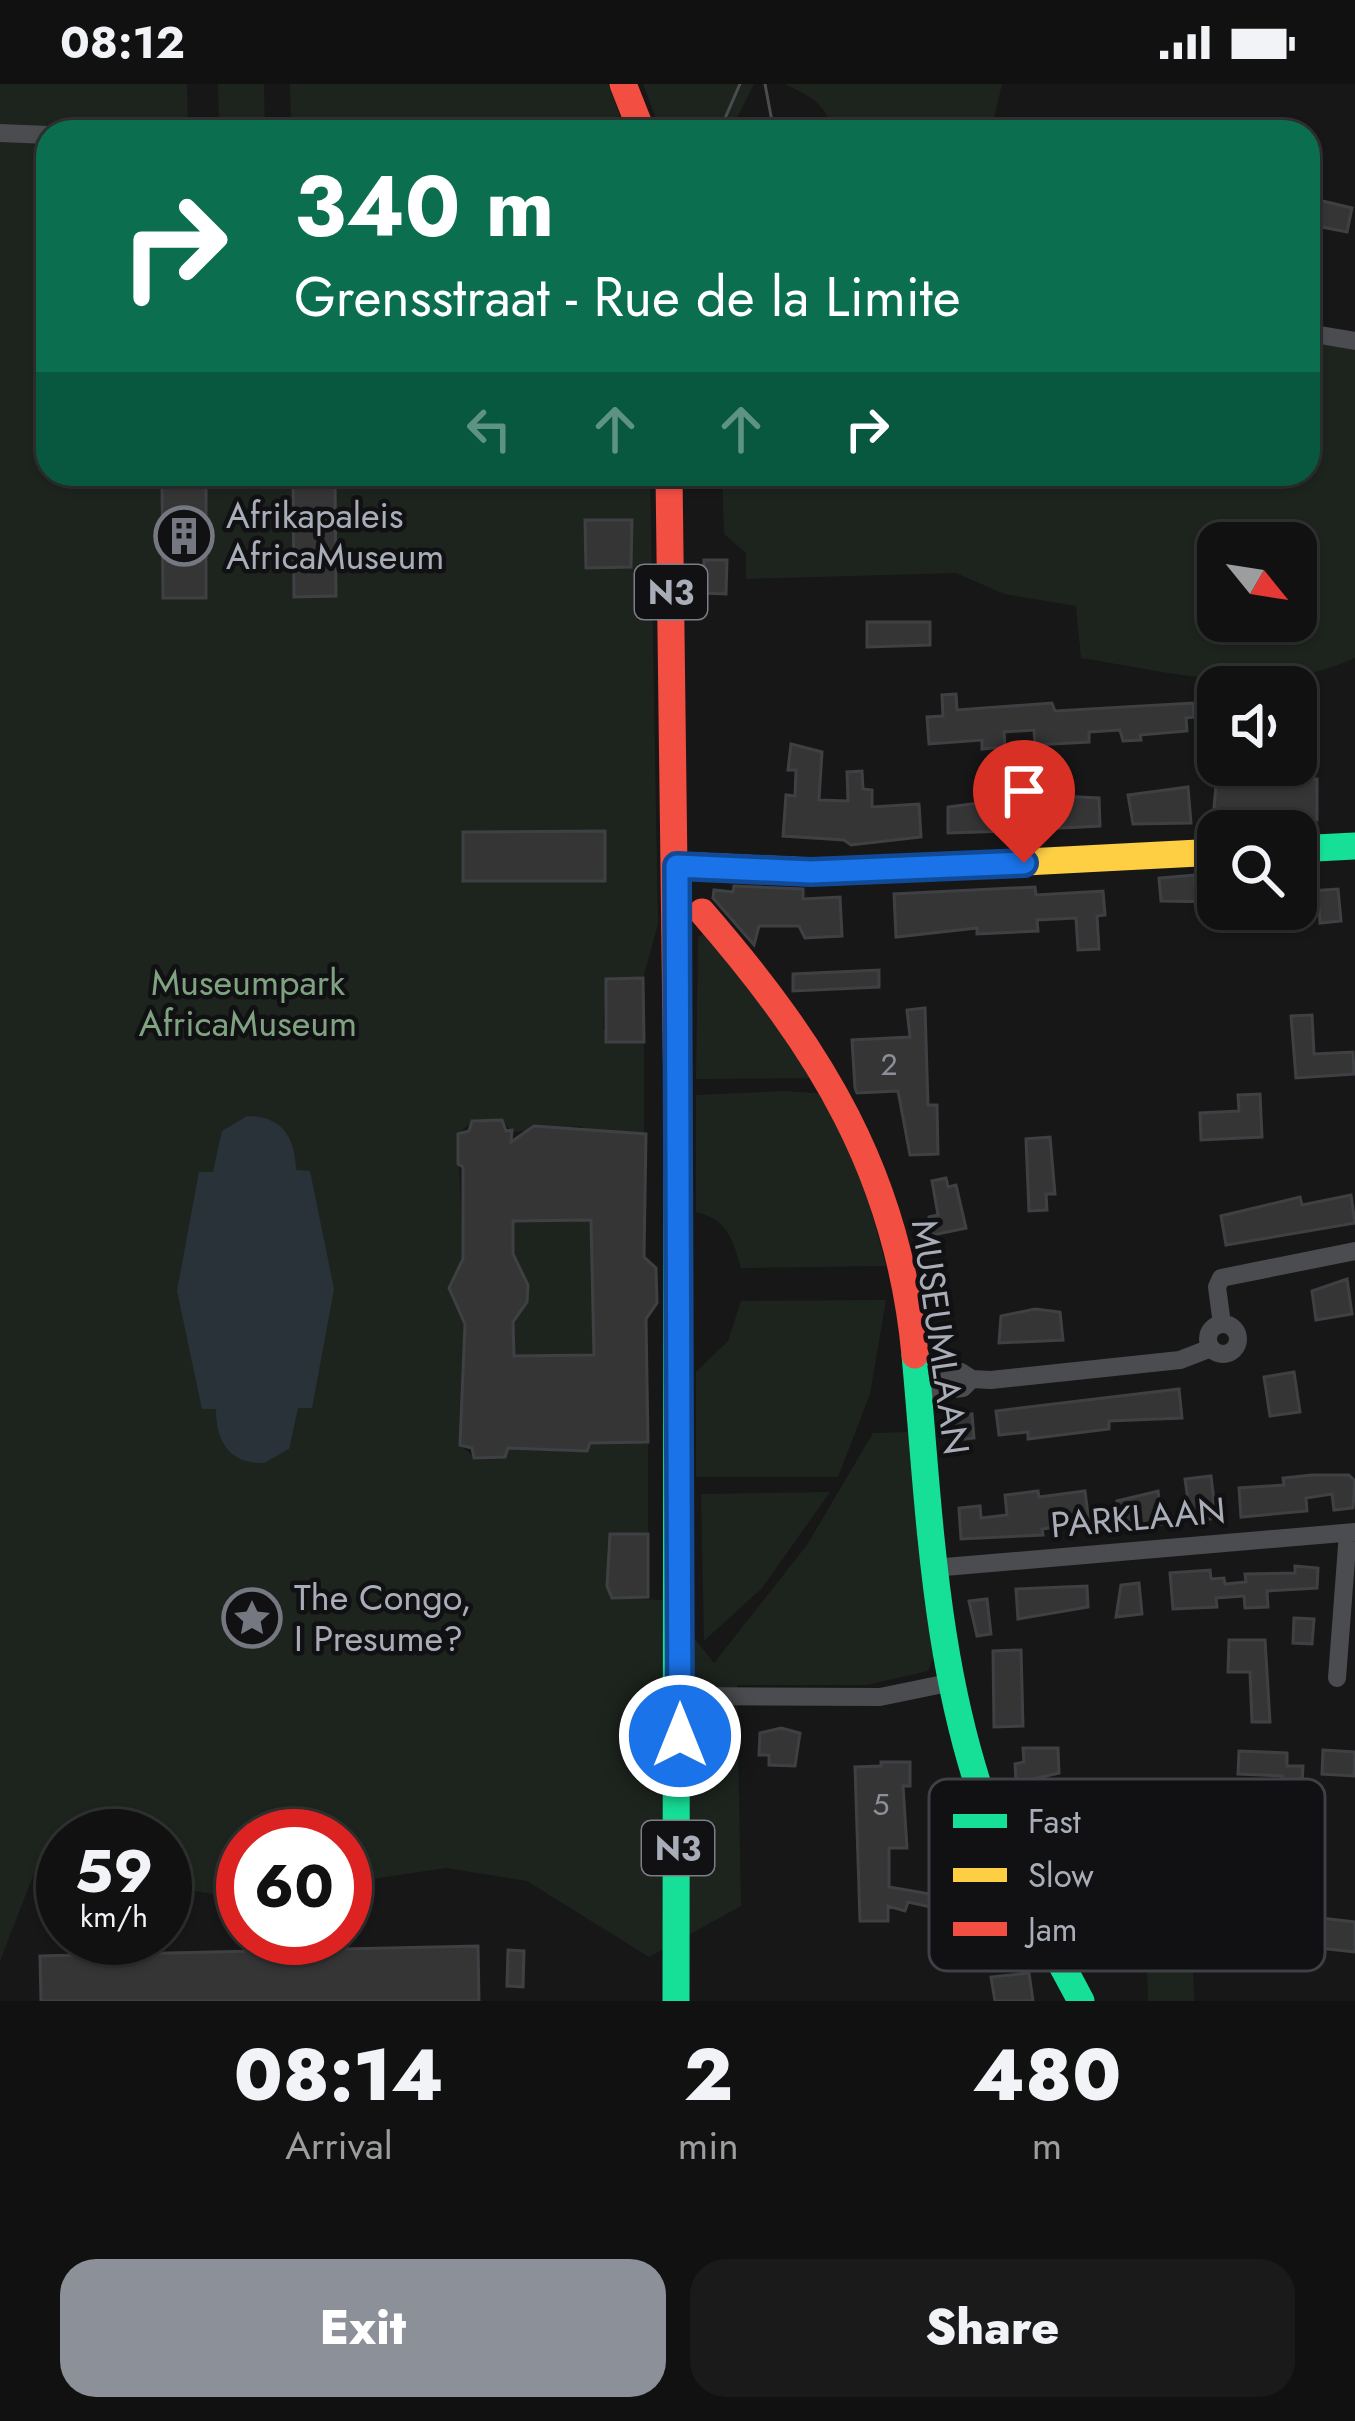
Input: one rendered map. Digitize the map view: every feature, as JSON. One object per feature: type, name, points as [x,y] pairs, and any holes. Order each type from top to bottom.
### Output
[{"type":"street","points":[[623,84],[637,120]]},
{"type":"street","points":[[0,134],[36,135]]},
{"type":"street","points":[[1320,335],[1355,341]]},
{"type":"street","name":"N3","points":[[669,486],[677,866],[680,1696],[676,2001]]},
{"type":"street","points":[[1317,848],[1355,846]]},
{"type":"street","points":[[677,866],[832,872],[1197,853]]},
{"type":"street","name":"MUSEUMLAAN","points":[[702,912],[804,1036],[860,1132],[898,1249],[933,1568],[952,1682],[977,1779]]},
{"type":"street","points":[[915,1385],[961,1372],[972,1379],[1180,1360],[1211,1348],[1220,1354],[1235,1348],[1236,1332],[1222,1324],[1217,1287],[1221,1278],[1355,1251]]},
{"type":"street","name":"PARKLAAN","points":[[933,1568],[1352,1533],[1337,1678]]},
{"type":"street","points":[[680,1696],[880,1696],[952,1682]]},
{"type":"street","name":"MUSEUMLAAN","points":[[1066,1971],[1081,2001]]},
{"type":"green space","name":"Museumpark AfricaMuseum","points":[[0,84],[187,84],[188,120],[36,120],[36,486],[166,486],[206,597],[206,486],[293,486],[295,597],[336,596],[335,486],[650,486],[658,924],[643,978],[606,979],[603,1029],[644,1042],[644,1134],[585,1133],[582,1126],[512,1132],[501,1120],[473,1121],[458,1134],[463,1259],[449,1288],[465,1324],[460,1445],[475,1458],[504,1457],[511,1448],[585,1451],[586,1443],[648,1441],[648,1534],[607,1547],[613,1598],[664,1600],[714,1663],[807,1545],[873,1433],[908,1432],[937,1649],[928,1671],[867,1685],[737,1685],[741,1906],[649,1957],[527,1881],[446,1868],[372,1879],[372,1809],[216,1809],[216,1894],[192,1890],[192,1809],[36,1809],[36,1869],[0,1961]],"holes":[[[605,831],[604,881],[463,880],[464,832]]]},
{"type":"green space","points":[[218,84],[264,84],[265,120],[219,120]]},
{"type":"green space","points":[[290,84],[608,84],[622,120],[291,120]]},
{"type":"green space","points":[[643,84],[754,84],[736,120],[656,120]]},
{"type":"green space","points":[[785,84],[1002,84],[994,120],[829,120],[809,97]]},
{"type":"green space","points":[[1320,342],[1355,347],[1355,658],[1320,670],[1317,666],[1197,666],[1197,676],[1081,658],[1076,606],[1004,594],[956,573],[746,579],[746,553],[724,534],[722,486],[1320,486]]},
{"type":"green space","points":[[706,933],[816,1078],[696,1079],[698,937]]},
{"type":"green space","points":[[827,1094],[856,1152],[886,1266],[741,1268],[727,1232],[696,1212],[696,1095]]},
{"type":"green space","points":[[591,1220],[594,1355],[514,1356],[514,1320],[527,1302],[528,1285],[514,1258],[513,1221]]},
{"type":"green space","points":[[886,1300],[870,1394],[838,1477],[696,1477],[696,1372],[728,1341],[741,1301]]},
{"type":"green space","points":[[830,1492],[762,1588],[704,1641],[701,1494]]},
{"type":"green space","points":[[1147,1971],[1193,1971],[1194,2001],[1148,2001]]},
{"type":"shaded area","points":[[247,1116],[278,1124],[293,1148],[296,1170],[310,1171],[334,1289],[312,1408],[298,1408],[289,1449],[264,1463],[233,1455],[222,1440],[216,1409],[202,1409],[177,1291],[199,1172],[213,1172],[222,1131]]},
{"type":"building","points":[[1320,200],[1352,208],[1347,232],[1320,227]]},
{"type":"building","name":"Afrikapaleis AfricaMuseum","points":[[162,486],[206,486],[206,598],[163,598]]},
{"type":"building","name":"Afrikapaleis AfricaMuseum","points":[[293,486],[335,486],[336,596],[294,597]]},
{"type":"building","points":[[585,520],[632,520],[631,567],[586,568]]},
{"type":"building","points":[[704,560],[727,560],[726,594],[704,593]]},
{"type":"building","points":[[867,622],[930,622],[930,645],[867,647]]},
{"type":"building","points":[[956,694],[957,710],[1052,703],[1055,711],[1193,703],[1194,717],[1186,718],[1187,731],[1140,735],[1141,740],[1123,741],[1120,730],[1089,732],[1089,742],[1035,745],[1034,730],[1004,732],[1005,747],[982,749],[982,740],[929,744],[927,717],[943,716],[942,695]]},
{"type":"building","points":[[791,744],[822,752],[819,800],[848,801],[847,772],[862,771],[863,789],[872,790],[872,807],[919,804],[921,837],[851,845],[844,840],[783,836],[786,795],[795,796],[796,770],[788,770]]},
{"type":"building","points":[[1216,786],[1317,786],[1317,810],[1214,808]]},
{"type":"building","points":[[1188,787],[1191,823],[1133,824],[1128,795]]},
{"type":"building","points":[[1037,797],[1099,798],[1100,826],[1042,829]]},
{"type":"building","points":[[1002,800],[1002,807],[1008,807],[1010,831],[948,833],[948,807]]},
{"type":"building","points":[[605,831],[605,881],[463,881],[463,832]]},
{"type":"building","points":[[1194,875],[1197,902],[1161,901],[1159,878]]},
{"type":"building","points":[[734,886],[803,889],[803,899],[840,897],[842,936],[805,938],[799,926],[759,926],[754,945],[713,898],[714,890],[733,892]]},
{"type":"building","points":[[1035,887],[1036,895],[1103,891],[1105,915],[1097,916],[1099,949],[1078,950],[1076,918],[1037,920],[1038,931],[977,934],[977,928],[896,937],[894,894]]},
{"type":"building","points":[[1338,889],[1341,921],[1320,923],[1317,890]]},
{"type":"building","points":[[879,970],[879,987],[793,991],[793,974]]},
{"type":"building","points":[[643,978],[644,1042],[606,1042],[606,979]]},
{"type":"building","points":[[925,1008],[928,1105],[937,1105],[938,1154],[910,1155],[898,1091],[857,1093],[852,1040],[910,1037],[907,1010]]},
{"type":"building","points":[[1312,1015],[1314,1054],[1353,1052],[1354,1074],[1296,1078],[1291,1016]]},
{"type":"building","points":[[1260,1094],[1262,1137],[1201,1140],[1200,1113],[1239,1111],[1238,1095]]},
{"type":"building","points":[[502,1120],[506,1131],[512,1130],[511,1142],[534,1126],[646,1134],[644,1257],[656,1268],[657,1303],[646,1319],[648,1442],[590,1443],[587,1451],[508,1448],[505,1457],[474,1458],[472,1448],[460,1445],[465,1324],[449,1288],[463,1259],[463,1167],[458,1164],[458,1134],[469,1131],[472,1121]],"holes":[[[591,1220],[594,1355],[514,1356],[513,1322],[527,1302],[528,1285],[513,1254],[513,1221]]]},
{"type":"building","points":[[1050,1137],[1055,1194],[1046,1194],[1047,1210],[1029,1211],[1026,1139]]},
{"type":"building","points":[[946,1178],[948,1187],[956,1185],[966,1228],[933,1235],[929,1217],[938,1215],[932,1181]]},
{"type":"building","points":[[1351,1195],[1355,1223],[1226,1245],[1221,1216],[1300,1197],[1302,1205]]},
{"type":"building","points":[[1347,1279],[1352,1314],[1316,1320],[1312,1291]]},
{"type":"building","points":[[1035,1309],[1060,1312],[1063,1340],[999,1343],[1001,1316]]},
{"type":"building","points":[[1294,1372],[1300,1412],[1270,1416],[1264,1377]]},
{"type":"building","points":[[1179,1389],[1182,1418],[1109,1421],[1109,1429],[1028,1439],[1028,1432],[999,1435],[996,1411]]},
{"type":"building","points":[[972,1414],[974,1438],[955,1440],[952,1416]]},
{"type":"building","points":[[1349,1475],[1355,1481],[1353,1508],[1334,1510],[1332,1494],[1306,1498],[1307,1511],[1241,1517],[1239,1488],[1284,1485],[1283,1478]]},
{"type":"building","points":[[1211,1476],[1216,1518],[1191,1522],[1185,1479]]},
{"type":"building","points":[[1038,1491],[1039,1497],[1085,1491],[1089,1523],[1042,1529],[1043,1535],[961,1539],[959,1508],[980,1506],[981,1518],[1007,1515],[1005,1495]]},
{"type":"building","points":[[1158,1491],[1162,1524],[1119,1529],[1117,1501]]},
{"type":"building","points":[[610,1534],[648,1534],[648,1597],[612,1598],[607,1586]]},
{"type":"building","points":[[1295,1566],[1318,1568],[1317,1588],[1267,1591],[1268,1607],[1245,1608],[1244,1596],[1216,1598],[1217,1607],[1173,1609],[1170,1573],[1210,1570],[1211,1579],[1224,1578],[1225,1584],[1246,1582],[1245,1574],[1295,1573]]},
{"type":"building","points":[[1139,1583],[1142,1614],[1116,1617],[1121,1585]]},
{"type":"building","points":[[1087,1586],[1088,1607],[1018,1619],[1016,1589]]},
{"type":"building","points":[[987,1599],[991,1634],[977,1636],[969,1601]]},
{"type":"building","points":[[1294,1618],[1314,1619],[1312,1644],[1293,1643]]},
{"type":"building","points":[[1229,1640],[1265,1640],[1270,1722],[1252,1722],[1250,1672],[1228,1672]]},
{"type":"building","points":[[1021,1650],[1023,1726],[994,1727],[993,1651]]},
{"type":"building","points":[[781,1728],[800,1733],[795,1766],[769,1765],[769,1755],[759,1755],[760,1733]]},
{"type":"building","points":[[1023,1748],[1058,1748],[1059,1773],[1016,1779],[1015,1764],[1024,1762]]},
{"type":"building","points":[[1323,1750],[1355,1752],[1354,1776],[1322,1774]]},
{"type":"building","points":[[1239,1751],[1287,1753],[1287,1766],[1303,1766],[1302,1779],[1238,1774]]},
{"type":"building","points":[[881,1762],[910,1762],[910,1786],[903,1786],[907,1848],[889,1848],[889,1887],[929,1894],[929,1907],[908,1902],[905,1911],[888,1906],[888,1921],[860,1921],[855,1767],[881,1766]]},
{"type":"building","points":[[1325,1919],[1355,1922],[1355,1952],[1325,1949]]},
{"type":"building","points":[[478,1946],[479,2001],[41,2001],[40,1965],[192,1965],[192,1953],[216,1952],[216,1965],[372,1965],[372,1948]]},
{"type":"building","points":[[508,1950],[524,1951],[523,1987],[507,1986]]},
{"type":"building","points":[[1029,1973],[1033,2001],[995,2001],[991,1977]]},
{"type":"tram line","points":[[724,120],[740,84]]},
{"type":"tram line","points":[[765,84],[772,120]]},
{"type":"traffic: fast","points":[[1317,848],[1355,846]]},
{"type":"traffic: fast","points":[[676,2001],[677,1106]]},
{"type":"traffic: fast","points":[[915,1355],[938,1596],[958,1714],[976,1779]]},
{"type":"traffic: fast","points":[[1065,1971],[1081,2001]]},
{"type":"traffic: slow","points":[[677,865],[832,872],[1197,853]]},
{"type":"traffic: jam","points":[[623,84],[637,120]]},
{"type":"traffic: jam","points":[[669,486],[677,1106]]},
{"type":"traffic: jam","points":[[702,912],[783,1013],[846,1116],[891,1228],[915,1355]]},
{"type":"place","name":"Afrikapaleis AfricaMuseum","points":[[184,536]]},
{"type":"place","name":"The Congo, I Presume?","points":[[252,1618]]},
{"type":"route","points":[[680,1736],[677,866],[811,872],[1024,863]]}]
